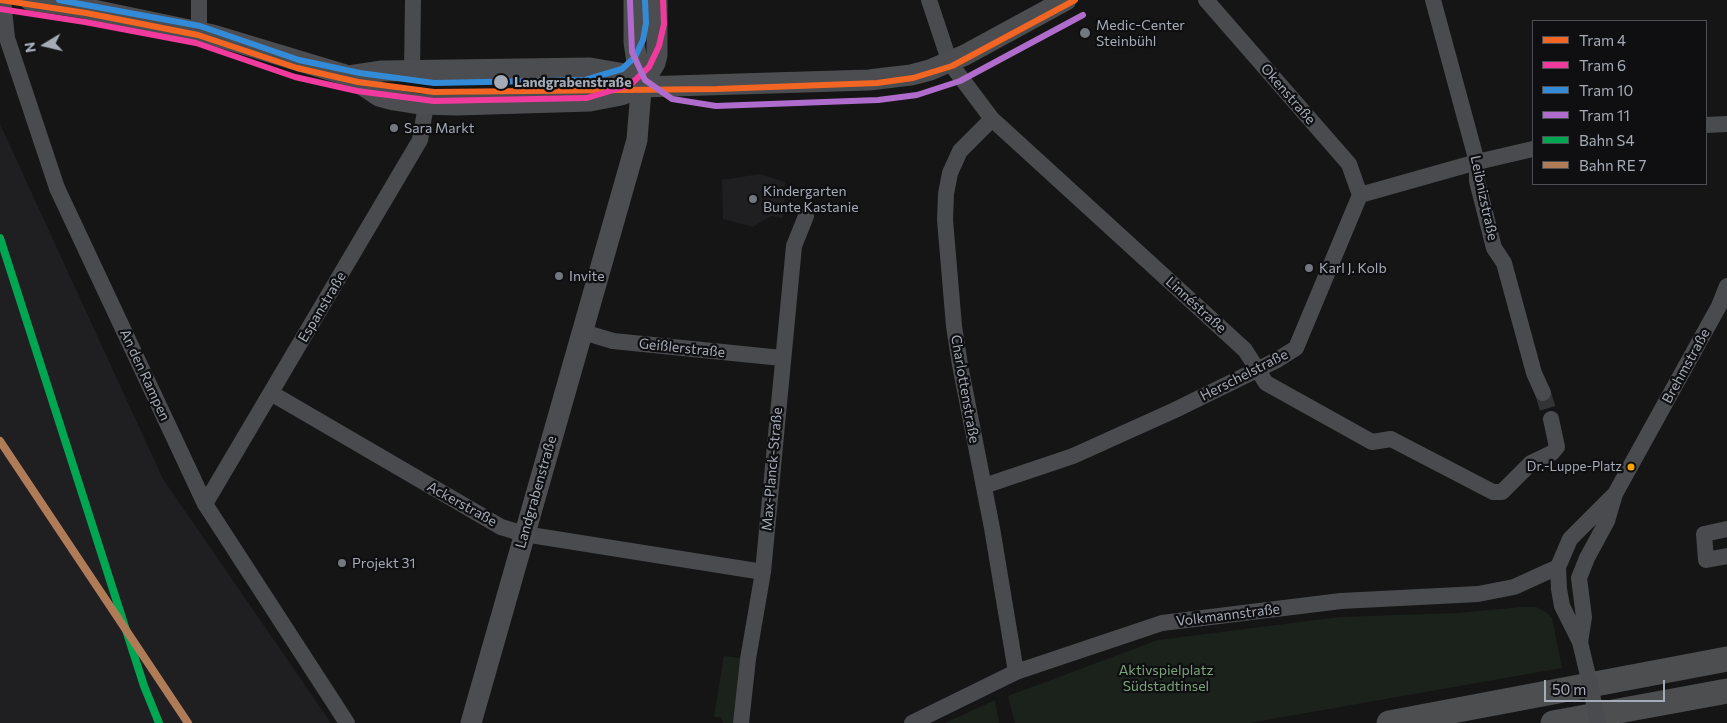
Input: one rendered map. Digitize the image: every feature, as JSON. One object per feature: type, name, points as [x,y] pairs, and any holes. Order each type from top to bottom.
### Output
[{"type":"highway","points":[[1388,723],[1727,660]]},
{"type":"highway","points":[[1553,723],[1727,690]]},
{"type":"main road","points":[[30,0],[79,7],[199,31],[349,76],[379,96],[426,105],[590,101],[621,95],[641,87],[877,80],[920,73],[950,63],[1066,0]]},
{"type":"main road","name":"Landgrabenstraße","points":[[471,723],[637,140],[641,87],[634,42],[634,0]]},
{"type":"main road","name":"Landgrabenstraße","points":[[641,87],[655,63],[657,0]]},
{"type":"main road","points":[[349,76],[382,71],[602,69],[619,73],[641,87]]},
{"type":"street","name":"An den Rampen","points":[[3,0],[7,38],[57,188],[205,504],[347,723]]},
{"type":"street","points":[[199,0],[199,31]]},
{"type":"street","points":[[412,72],[413,0]]},
{"type":"street","name":"Linnéstraße","points":[[929,0],[950,63],[992,119],[1245,350],[1266,383],[1372,442],[1391,439],[1492,492],[1502,492],[1531,462],[1552,453],[1557,447],[1551,419]]},
{"type":"street","name":"Okenstraße","points":[[1206,0],[1349,164],[1360,195]]},
{"type":"street","name":"Leibnizstraße","points":[[1433,0],[1477,162],[1477,181],[1494,248],[1504,263],[1534,373],[1543,393]]},
{"type":"street","name":"Espanstraße","points":[[205,504],[420,140],[426,105]]},
{"type":"street","name":"Charlottenstraße","points":[[992,119],[960,150],[950,173],[945,211],[954,326],[1016,672]]},
{"type":"street","points":[[1707,126],[1727,124]]},
{"type":"street","points":[[1360,195],[1477,162],[1532,149]]},
{"type":"street","name":"Herschelstraße","points":[[984,486],[1074,456],[1175,410],[1296,348],[1360,195]]},
{"type":"street","name":"Max-Planck-Straße","points":[[741,723],[748,659],[762,572],[794,246],[806,216]]},
{"type":"street","name":"Brehmstraße","points":[[1615,494],[1657,418],[1723,307],[1727,286]]},
{"type":"street","name":"Geißlerstraße","points":[[583,332],[613,342],[782,358]]},
{"type":"street","name":"Ackerstraße","points":[[270,393],[493,523],[524,534],[762,572]]},
{"type":"street","points":[[1598,723],[1580,642],[1562,606],[1558,567],[1570,539],[1615,494]]},
{"type":"street","points":[[1580,642],[1584,616],[1579,578],[1606,521],[1615,494]]},
{"type":"street","points":[[1727,529],[1704,534],[1706,560],[1727,556]]},
{"type":"street","points":[[1558,567],[1579,578]]},
{"type":"street","name":"Volkmannstraße","points":[[912,723],[1016,672],[1162,623],[1341,601],[1478,594],[1514,587],[1558,567]]},
{"type":"shaded area","points":[[0,124],[163,479],[331,723],[0,723]]},
{"type":"shaded area","name":"Kindergarten Bunte Kastanie","points":[[760,174],[785,182],[783,218],[771,216],[753,227],[723,219],[722,180]]},
{"type":"green space","name":"Aktivspielplatz Südstadtinsel","points":[[1536,607],[1546,612],[1552,618],[1562,668],[1249,723],[1015,723],[1008,696],[1158,640],[1340,617],[1459,613]]},
{"type":"green space","points":[[724,656],[740,658],[733,723],[723,723],[721,717],[714,717]]},
{"type":"green space","points":[[995,700],[999,723],[945,723]]},
{"type":"tunnel","points":[[1543,393],[1551,419]]},
{"type":"tram line","name":"4","points":[[0,0],[86,13],[198,35],[297,68],[358,82],[434,92],[717,89],[877,83],[913,78],[952,66],[1075,0]]},
{"type":"tram line","name":"10","points":[[59,0],[200,26],[299,60],[360,73],[434,83],[585,80],[622,69],[635,57],[643,40],[646,23],[645,0]]},
{"type":"tram line","name":"6","points":[[0,9],[85,22],[196,43],[295,77],[357,91],[434,101],[587,98],[630,85],[649,67],[659,46],[664,24],[663,0]]},
{"type":"tram line","name":"11","points":[[630,1],[632,52],[645,80],[672,99],[716,106],[878,100],[917,95],[960,81],[1083,15]]},
{"type":"rail line","name":"S4","points":[[0,238],[144,686],[159,723]]},
{"type":"transit line","points":[[0,441],[188,723]]},
{"type":"place","name":"Medic-Center Steinbühl","points":[[1085,33]]},
{"type":"place","name":"Landgrabenstraße","points":[[501,82]]},
{"type":"place","name":"Sara Markt","points":[[394,128]]},
{"type":"place","name":"Kindergarten Bunte Kastanie","points":[[753,199]]},
{"type":"place","name":"Karl J. Kolb","points":[[1309,268]]},
{"type":"place","name":"Invite","points":[[559,276]]},
{"type":"place","name":"Dr.-Luppe-Platz","points":[[1631,467]]},
{"type":"place","name":"Projekt 31","points":[[342,563]]}]
